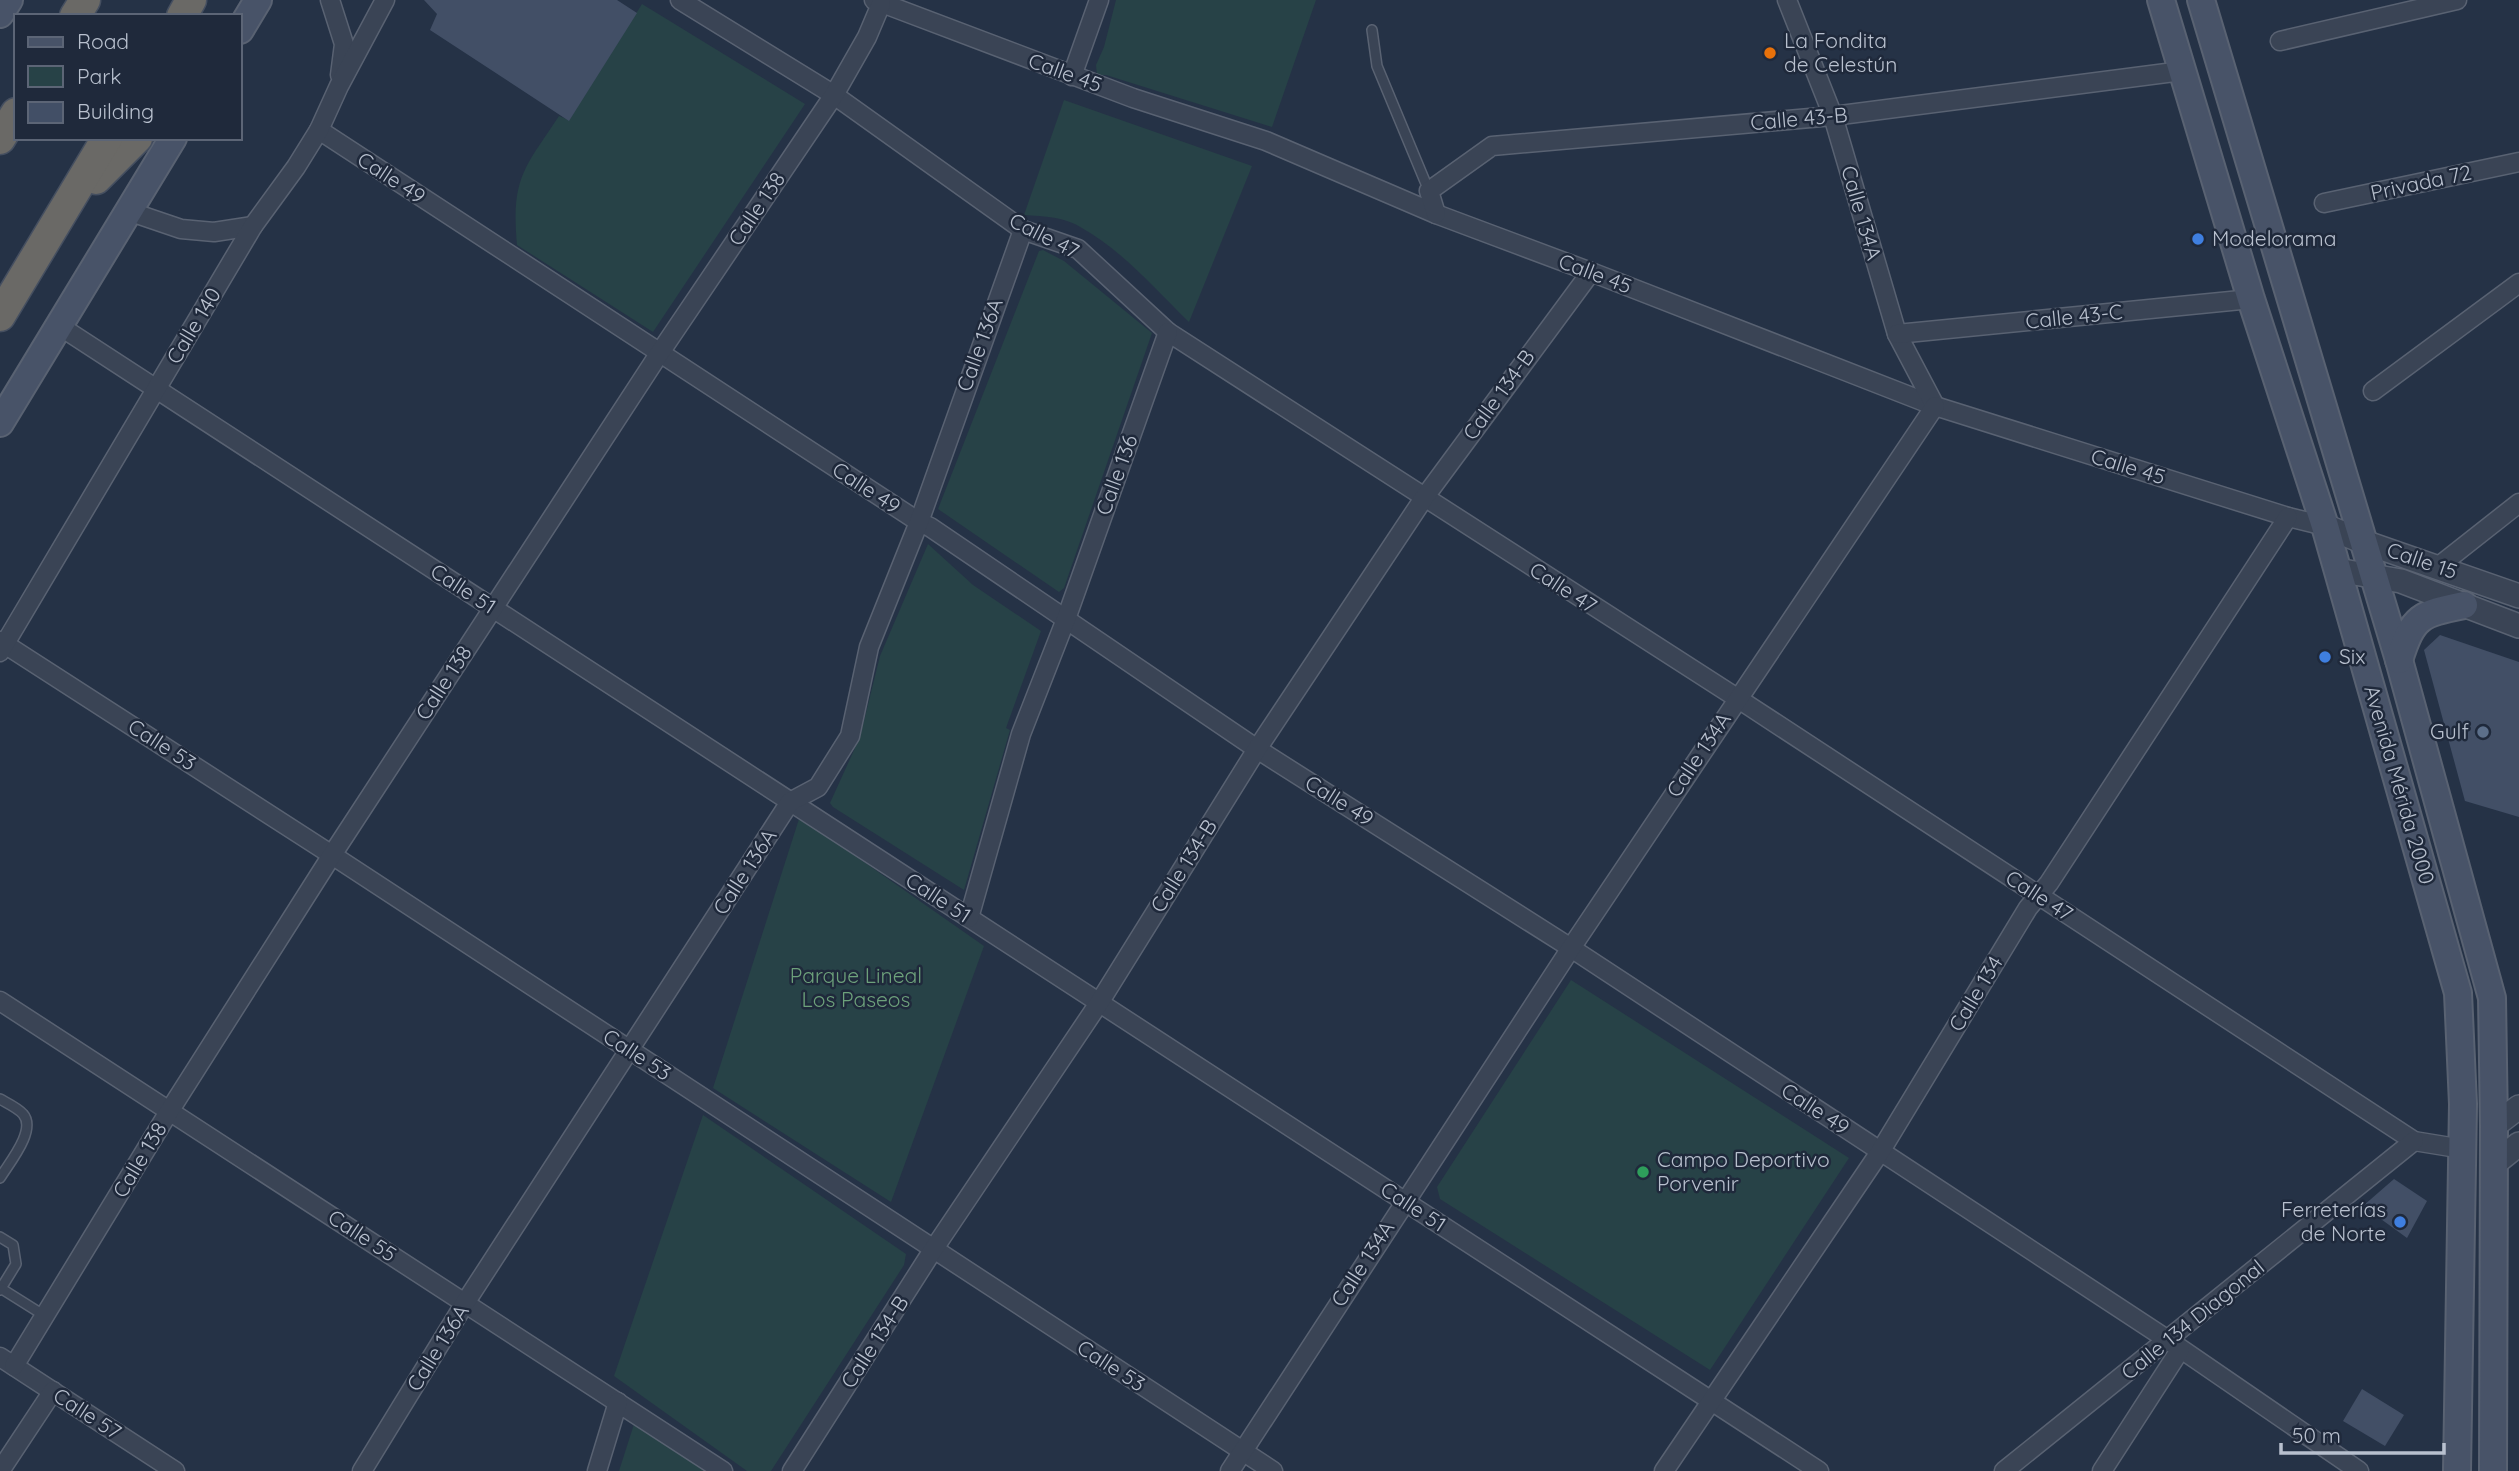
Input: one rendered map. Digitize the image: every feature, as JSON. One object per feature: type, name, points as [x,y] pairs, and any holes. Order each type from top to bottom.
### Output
[{"type":"highway","points":[[0,139],[14,116]]},
{"type":"highway","points":[[0,316],[106,140]]},
{"type":"highway","points":[[61,214],[134,140]]},
{"type":"main road","points":[[0,14],[9,0]]},
{"type":"main road","points":[[242,27],[258,0]]},
{"type":"main road","name":"Avenida Mérida 2000","points":[[2161,0],[2251,299],[2325,526],[2458,993],[2462,1045],[2463,1149],[2457,1471]]},
{"type":"main road","name":"Avenida Mérida 2000","points":[[2202,0],[2399,660],[2492,998],[2493,1471]]},
{"type":"main road","points":[[0,423],[172,140]]},
{"type":"main road","points":[[2399,660],[2412,625],[2425,615],[2463,604]]},
{"type":"street","points":[[330,0],[344,44],[339,86]]},
{"type":"street","name":"Calle 140","points":[[2,646],[253,226],[319,130],[385,0]]},
{"type":"street","name":"Calle 47","points":[[680,0],[834,95],[1023,230],[1077,249],[1168,332],[1737,698],[2414,1141],[2463,1149]]},
{"type":"street","points":[[1072,75],[1098,0]]},
{"type":"street","name":"Calle 134A","points":[[1230,1471],[1571,948],[1935,406],[1897,334],[1833,116],[1787,0]]},
{"type":"street","points":[[2280,41],[2457,0]]},
{"type":"street","name":"Calle 138","points":[[7,1361],[45,1316],[170,1111],[332,855],[659,354],[834,95],[867,37],[878,2]]},
{"type":"street","name":"Calle 45","points":[[878,2],[1072,75],[1266,141],[1436,214],[1935,406],[2288,517],[2325,526]]},
{"type":"street","name":"Calle 43-B","points":[[1429,191],[1492,146],[1833,116],[2182,71]]},
{"type":"street","name":"Calle 49","points":[[319,130],[659,354],[930,527],[1257,748],[1571,948],[2174,1345],[2359,1471]]},
{"type":"street","name":"Privada 72","points":[[2324,203],[2519,162]]},
{"type":"street","points":[[1429,191],[1436,214]]},
{"type":"street","points":[[128,211],[181,229],[214,232],[253,226]]},
{"type":"street","name":"Calle 136A","points":[[362,1471],[465,1303],[790,802],[818,787],[850,736],[869,647],[919,522],[959,402],[1023,230]]},
{"type":"street","name":"Calle 134-B","points":[[792,1471],[933,1250],[1099,1003],[1257,748],[1423,498],[1591,272]]},
{"type":"street","points":[[2373,391],[2519,283]]},
{"type":"street","name":"Calle 43-C","points":[[1897,334],[2251,299]]},
{"type":"street","name":"Calle 51","points":[[58,325],[1819,1471]]},
{"type":"street","name":"Calle 136","points":[[970,918],[1021,734],[1066,619],[1168,332]]},
{"type":"street","points":[[2439,566],[2519,503]]},
{"type":"street","name":"Calle 134","points":[[1664,1471],[1880,1152],[2028,908],[2064,861],[2288,517]]},
{"type":"street","name":"Calle 15","points":[[2325,526],[2519,596]]},
{"type":"street","name":"Calle 15","points":[[2337,570],[2400,581],[2519,626]]},
{"type":"street","name":"Calle 53","points":[[2,646],[332,855],[1273,1471]]},
{"type":"street","name":"Calle 55","points":[[0,1001],[723,1471]]},
{"type":"street","points":[[2494,1126],[2519,1107]]},
{"type":"street","name":"Calle 134 Diagonal","points":[[2004,1471],[2174,1345],[2414,1141]]},
{"type":"street","points":[[2494,1164],[2519,1144]]},
{"type":"street","points":[[2102,1471],[2174,1345]]},
{"type":"street","name":"Calle 57","points":[[7,1361],[175,1471]]},
{"type":"street","points":[[0,1471],[53,1391]]},
{"type":"street","points":[[597,1471],[618,1402]]},
{"type":"lane","points":[[1372,30],[1377,66],[1429,191]]},
{"type":"lane","points":[[0,1099],[22,1113],[28,1122],[28,1132],[0,1178]]},
{"type":"lane","points":[[0,1237],[13,1245],[16,1264],[1,1289],[45,1316]]},
{"type":"green space","points":[[1116,0],[1316,0],[1272,127],[1106,75],[1097,75],[1096,65],[1104,47]]},
{"type":"green space","points":[[642,4],[805,104],[653,332],[517,245],[516,222],[518,189],[529,162],[559,116],[569,120]]},
{"type":"green space","points":[[1064,100],[1252,166],[1189,322],[1138,272],[1097,237],[1069,221],[1024,215]]},
{"type":"green space","points":[[1043,250],[1064,261],[1152,333],[1064,588],[1059,592],[938,509],[1039,251]]},
{"type":"green space","points":[[928,544],[973,585],[1041,631],[1006,728],[1010,730],[964,890],[830,803],[860,737],[880,656]]},
{"type":"green space","name":"Parque Lineal Los Paseos","points":[[799,819],[984,946],[891,1202],[713,1088]]},
{"type":"green space","name":"Campo Deportivo Porvenir","points":[[1571,980],[1849,1158],[1710,1370],[1440,1199],[1437,1187]]},
{"type":"green space","points":[[703,1115],[906,1254],[904,1265],[771,1471],[747,1471],[614,1376]]},
{"type":"green space","points":[[635,1421],[713,1471],[619,1471]]},
{"type":"building","points":[[424,0],[617,0],[637,13],[569,121],[430,30],[437,14]]},
{"type":"building","name":"Gulf","points":[[2440,635],[2519,662],[2519,817],[2465,801],[2424,650]]},
{"type":"building","name":"Ferreterías de Norte","points":[[2394,1179],[2427,1201],[2407,1238],[2363,1206]]},
{"type":"building","points":[[2362,1389],[2404,1415],[2385,1446],[2343,1421]]},
{"type":"place","name":"La Fondita de Celestún","points":[[1770,53]]},
{"type":"place","name":"Modelorama","points":[[2198,239]]},
{"type":"place","name":"Six","points":[[2325,657]]},
{"type":"place","name":"Gulf","points":[[2483,732]]},
{"type":"place","name":"Campo Deportivo Porvenir","points":[[1643,1172]]},
{"type":"place","name":"Ferreterías de Norte","points":[[2400,1222]]}]
